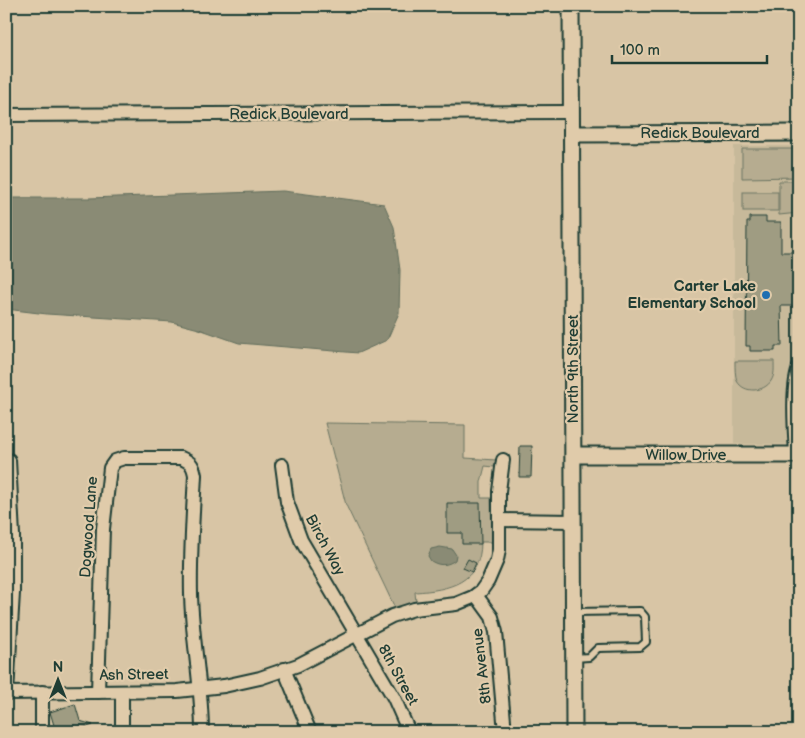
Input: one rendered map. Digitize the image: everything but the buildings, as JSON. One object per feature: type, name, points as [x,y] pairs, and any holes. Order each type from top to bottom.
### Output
[{"type":"street","name":"North 9th Street","points":[[571,6],[574,732]]},
{"type":"street","name":"Redick Boulevard","points":[[6,115],[572,112]]},
{"type":"street","name":"Redick Boulevard","points":[[572,134],[799,133]]},
{"type":"street","name":"Willow Drive","points":[[574,454],[796,455]]},
{"type":"street","name":"Dogwood Lane","points":[[98,692],[103,529],[107,488],[110,468],[115,461],[124,458],[180,458],[189,461],[194,466],[191,594],[200,689]]},
{"type":"street","name":"Ash Street","points":[[8,460],[13,593],[7,693],[177,691],[233,684],[260,678],[322,654],[392,616],[414,609],[456,604],[476,595]]},
{"type":"street","points":[[476,595],[488,581],[498,560],[499,490],[503,460]]},
{"type":"street","name":"Birch Way","points":[[282,465],[287,502],[301,540],[356,634]]},
{"type":"street","points":[[499,520],[574,521]]},
{"type":"street","name":"8th Avenue","points":[[476,595],[492,617],[496,632],[505,732]]},
{"type":"street","name":"8th Street","points":[[356,634],[394,698],[410,732]]},
{"type":"street","points":[[284,669],[310,732]]},
{"type":"street","points":[[200,689],[202,732]]},
{"type":"street","points":[[42,692],[42,732]]},
{"type":"street","points":[[122,692],[122,732]]},
{"type":"lane","points":[[796,455],[795,367],[799,360]]},
{"type":"lane","points":[[574,612],[640,611],[646,617],[646,642],[640,647],[598,648],[590,656],[574,658]]},
{"type":"shaded area","name":"Carter Lake Elementary School","points":[[734,146],[799,146],[799,444],[734,444]]},
{"type":"shaded area","points":[[742,149],[799,149],[799,177],[742,178]]},
{"type":"shaded area","points":[[779,181],[799,183],[799,213],[779,215]]},
{"type":"shaded area","points":[[283,191],[384,204],[394,227],[400,270],[399,313],[387,340],[358,353],[239,343],[172,322],[47,314],[6,309],[6,198],[89,198]]},
{"type":"shaded area","points":[[743,192],[778,192],[778,211],[743,211]]},
{"type":"shaded area","points":[[735,361],[774,361],[772,379],[768,385],[759,389],[749,390],[744,388],[737,381]]},
{"type":"shaded area","points":[[325,423],[465,425],[465,458],[496,460],[494,467],[485,466],[481,482],[481,498],[491,498],[492,542],[481,542],[480,556],[469,575],[461,582],[451,586],[415,592],[416,602],[395,608],[346,505]]},
{"type":"shaded area","points":[[440,547],[452,549],[456,555],[455,560],[443,565],[431,561],[428,556],[431,549]]},
{"type":"place","name":"Carter Lake Elementary School","points":[[766,295]]}]
